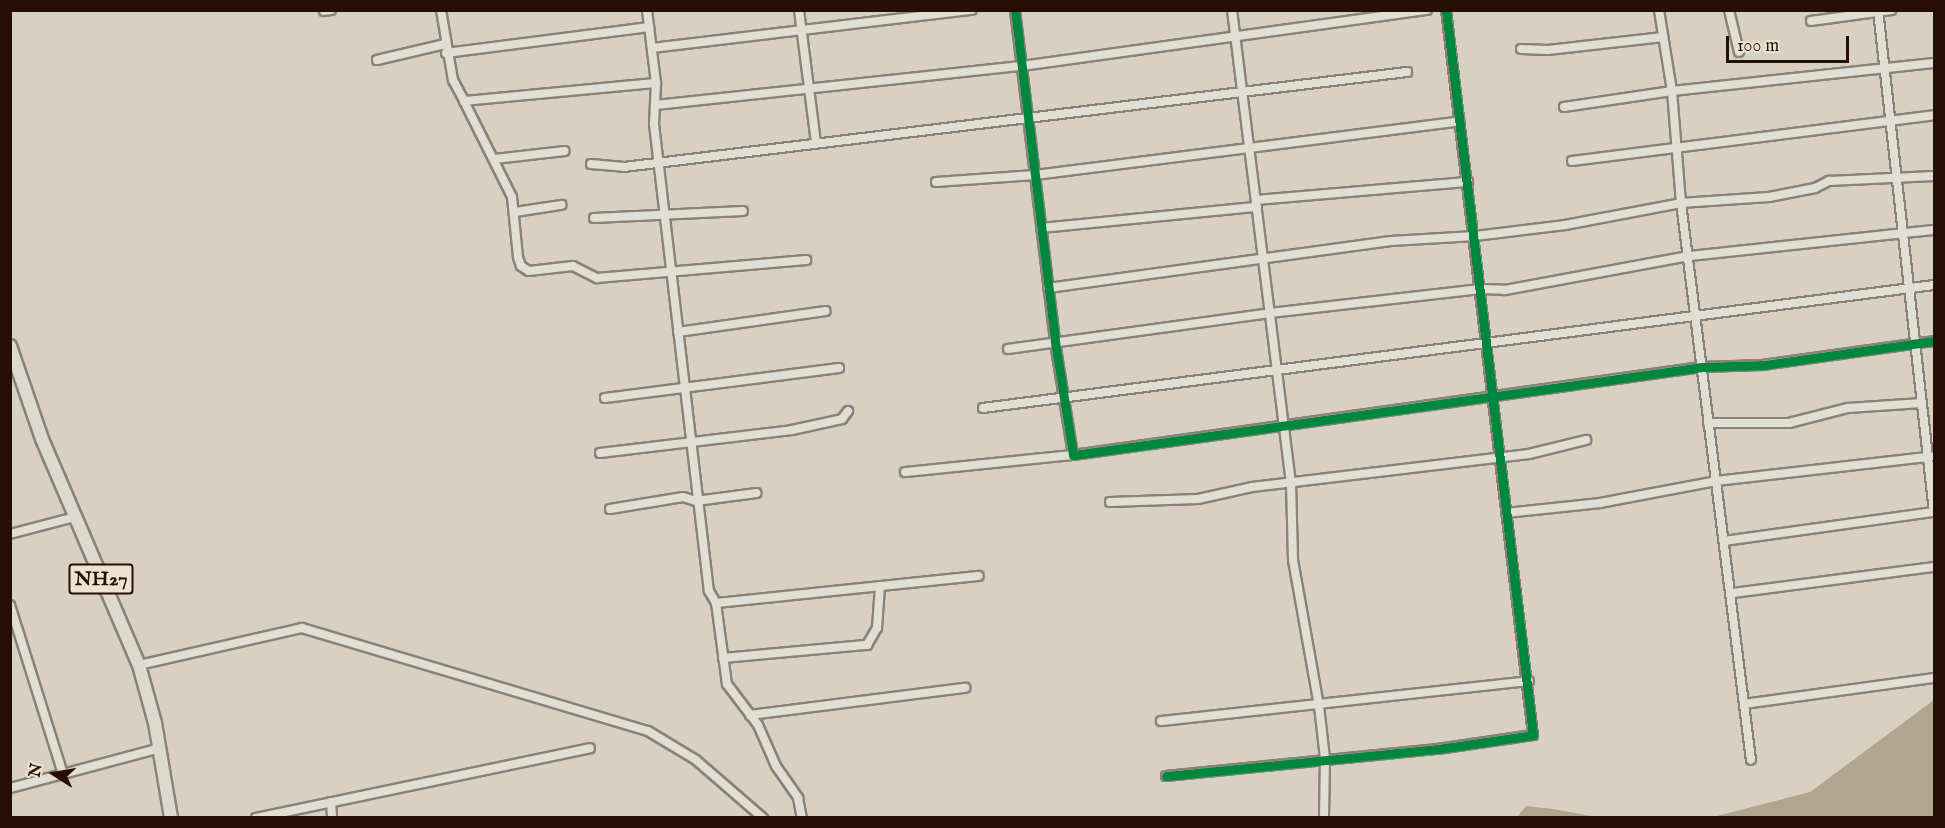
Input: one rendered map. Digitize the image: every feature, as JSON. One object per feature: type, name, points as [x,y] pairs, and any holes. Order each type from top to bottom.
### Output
[{"type":"highway","name":"NH27","points":[[10,346],[42,439],[139,665],[160,747],[171,818]]},
{"type":"street","points":[[441,10],[453,80],[495,159],[515,212],[518,257],[521,266],[529,271],[573,266],[597,278],[672,274],[806,260]]},
{"type":"street","points":[[647,10],[656,83],[658,160],[692,444],[696,501],[709,591],[716,603],[727,684],[750,715],[776,766],[798,798],[802,818]]},
{"type":"street","points":[[799,10],[816,142]]},
{"type":"street","points":[[652,48],[972,10]]},
{"type":"street","points":[[1015,10],[1055,342],[1073,454]]},
{"type":"street","points":[[1232,10],[1291,483],[1293,560],[1319,706],[1325,759],[1324,818]]},
{"type":"street","points":[[655,105],[1022,66],[1427,10]]},
{"type":"street","points":[[1166,776],[1438,749],[1533,735],[1529,681],[1506,513],[1495,397],[1446,10]]},
{"type":"street","points":[[1659,10],[1679,146],[1681,203],[1732,593],[1751,759]]},
{"type":"street","points":[[1729,10],[1739,52]]},
{"type":"street","points":[[1811,21],[1891,10]]},
{"type":"street","points":[[1724,541],[1935,512],[1931,457],[1922,403],[1878,11]]},
{"type":"street","points":[[377,60],[446,48],[649,27]]},
{"type":"street","points":[[1521,49],[1548,50],[1663,37]]},
{"type":"street","points":[[1564,107],[1672,91],[1935,63]]},
{"type":"street","points":[[591,164],[624,167],[658,160],[1407,72]]},
{"type":"street","points":[[464,101],[656,83]]},
{"type":"street","points":[[1572,160],[1935,116]]},
{"type":"street","points":[[936,182],[1035,175],[1460,121]]},
{"type":"street","points":[[495,159],[565,151]]},
{"type":"street","points":[[1048,288],[1391,241],[1475,236],[1564,225],[1681,203],[1769,197],[1815,188],[1829,181],[1935,176]]},
{"type":"street","points":[[1041,228],[1256,203],[1468,182]]},
{"type":"street","points":[[515,212],[561,205]]},
{"type":"street","points":[[594,218],[665,217],[743,211]]},
{"type":"street","points":[[1008,349],[1270,314],[1481,289],[1525,287],[1689,256],[1935,230]]},
{"type":"street","points":[[983,408],[1062,395],[1488,344],[1935,285]]},
{"type":"street","points":[[678,332],[826,311]]},
{"type":"street","points":[[905,472],[1073,454],[1284,427],[1702,367],[1763,365],[1935,341]]},
{"type":"street","points":[[605,398],[839,368]]},
{"type":"street","points":[[1708,423],[1789,423],[1848,408],[1922,403]]},
{"type":"street","points":[[600,453],[692,444],[792,430],[842,418],[848,411]]},
{"type":"street","points":[[1110,502],[1198,500],[1252,487],[1529,454],[1586,440]]},
{"type":"street","points":[[1506,513],[1600,503],[1716,481],[1931,457]]},
{"type":"street","points":[[610,509],[683,497],[696,501],[756,493]]},
{"type":"street","points":[[10,534],[75,518]]},
{"type":"street","points":[[1732,593],[1935,567]]},
{"type":"street","points":[[716,603],[978,576]]},
{"type":"street","points":[[723,658],[867,645],[877,628],[880,586]]},
{"type":"street","points":[[10,605],[63,774]]},
{"type":"street","points":[[139,665],[302,628],[648,731],[696,760],[763,818]]},
{"type":"street","points":[[1744,704],[1935,678]]},
{"type":"street","points":[[1161,721],[1319,706],[1529,681]]},
{"type":"street","points":[[750,715],[965,688]]},
{"type":"street","points":[[10,788],[160,747]]},
{"type":"street","points":[[255,818],[590,748]]},
{"type":"street","points":[[331,802],[332,818]]},
{"type":"shaded area","points":[[1934,700],[1934,817],[1713,817],[1810,792]]},
{"type":"shaded area","points":[[1526,806],[1553,809],[1597,817],[1517,817]]},
{"type":"cycle path","points":[[1015,10],[1055,342],[1073,455],[1702,367],[1763,365],[1934,341]]},
{"type":"cycle path","points":[[1166,776],[1438,749],[1533,735],[1446,10]]}]
